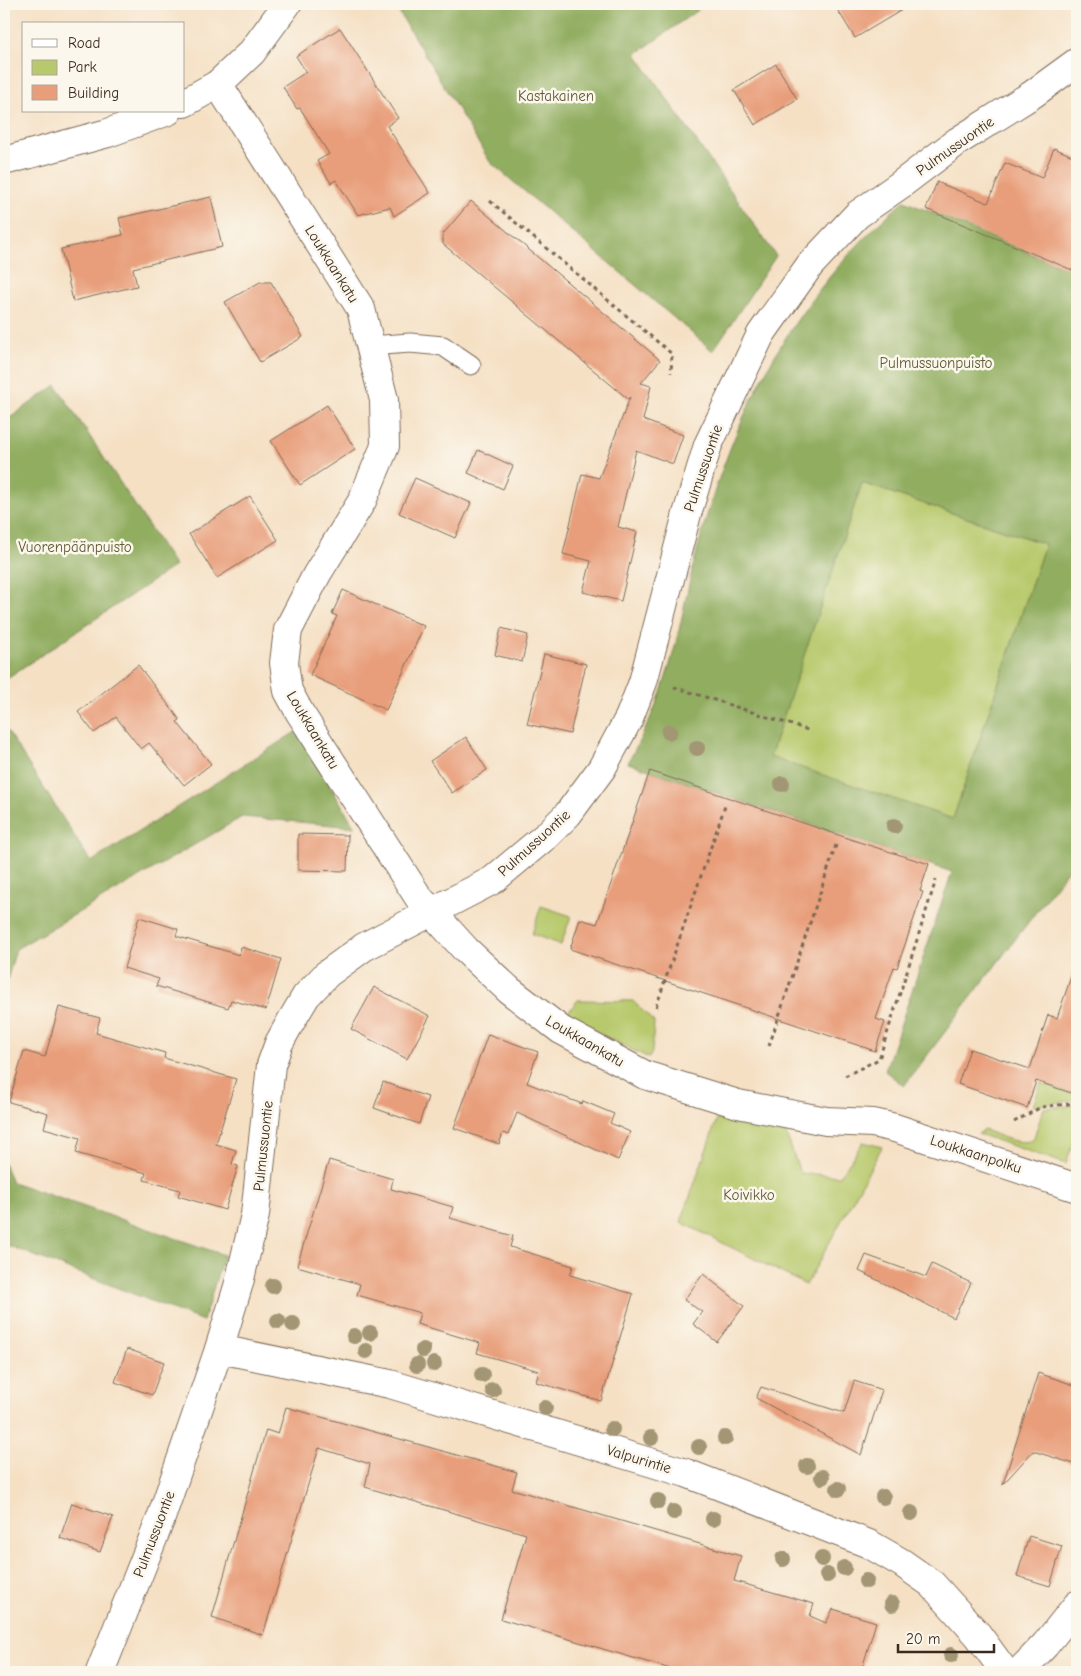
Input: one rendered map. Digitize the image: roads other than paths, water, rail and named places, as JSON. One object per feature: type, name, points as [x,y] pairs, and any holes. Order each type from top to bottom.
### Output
[{"type":"street","points":[[185,102],[218,84],[252,52],[287,4]]},
{"type":"street","name":"Pulmussuontie","points":[[100,1672],[161,1518],[219,1349],[239,1283],[255,1215],[272,1065],[279,1043],[306,996],[326,974],[364,947],[493,880],[568,814],[602,768],[629,718],[643,682],[687,514],[708,445],[761,334],[810,265],[857,215],[958,141],[1033,94],[1077,62]]},
{"type":"street","name":"Loukkaankatu","points":[[218,84],[361,309],[384,400],[385,446],[362,501],[317,574],[288,630],[284,663],[288,691],[300,713],[419,898],[466,950],[509,990],[561,1030],[645,1075],[738,1104],[826,1121],[873,1123]]},
{"type":"street","points":[[4,161],[108,133],[165,112]]},
{"type":"street","name":"Loukkaanpolku","points":[[873,1123],[895,1128],[1077,1188]]},
{"type":"street","name":"Valpurintie","points":[[219,1349],[390,1384],[686,1473],[869,1544],[902,1563],[932,1584],[978,1635],[1005,1672]]},
{"type":"street","points":[[1019,1672],[1045,1645],[1077,1606]]},
{"type":"lane","points":[[370,346],[410,343],[443,346],[471,366]]},
{"type":"park label","name":"Kastakainen","points":[[556,96]]},
{"type":"park label","name":"Pulmussuonpuisto","points":[[936,363]]},
{"type":"park label","name":"Vuorenpäänpuisto","points":[[75,547]]},
{"type":"park label","name":"Koivikko","points":[[749,1195]]}]
